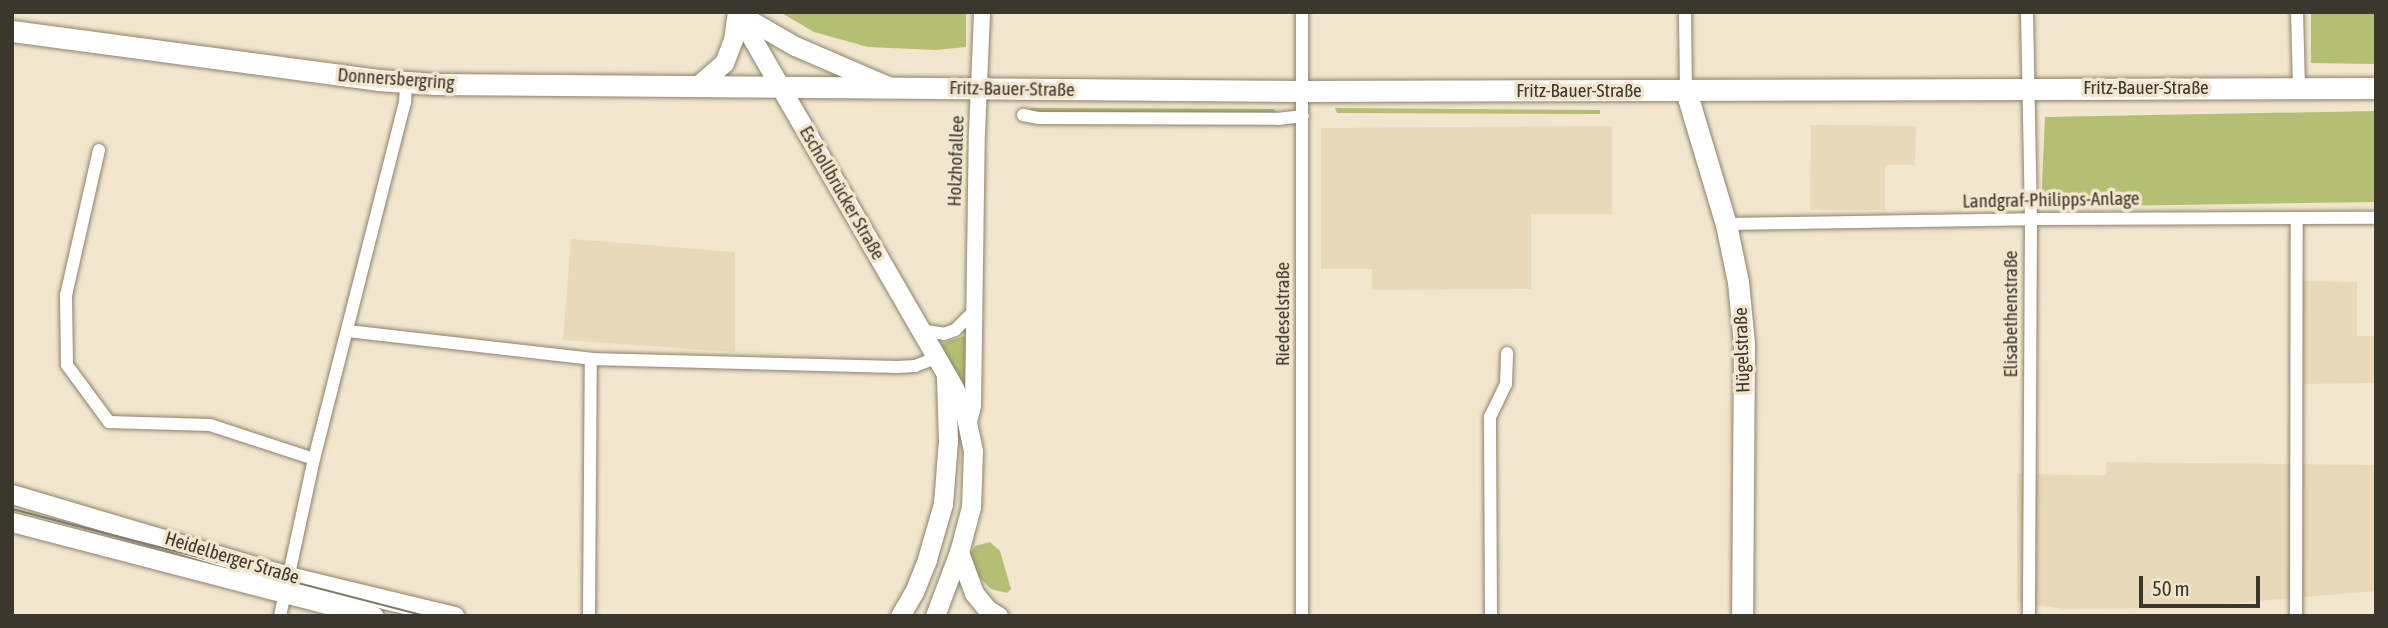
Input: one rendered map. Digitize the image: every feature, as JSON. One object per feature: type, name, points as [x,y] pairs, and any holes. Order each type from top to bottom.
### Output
[{"type":"main road","points":[[696,87],[724,63],[733,40],[737,12],[795,46],[894,88]]},
{"type":"main road","name":"Eschollbrücker Straße","points":[[737,12],[960,400],[968,426],[974,471],[971,507],[959,552],[936,616]]},
{"type":"main road","name":"Donnersbergring","points":[[12,31],[406,83],[783,88]]},
{"type":"main road","name":"Fritz-Bauer-Straße","points":[[783,88],[1303,92],[2376,88]]},
{"type":"main road","name":"Hügelstraße","points":[[1686,91],[1726,224],[1738,282],[1744,343],[1742,616]]},
{"type":"main road","name":"Eschollbrücker Straße","points":[[900,616],[914,592],[927,559],[943,504],[948,441],[941,367]]},
{"type":"main road","name":"Heidelberger Straße","points":[[12,494],[286,584],[374,616]]},
{"type":"main road","name":"Heidelberger Straße","points":[[12,522],[286,584],[454,616]]},
{"type":"main road","points":[[959,552],[974,593],[988,610],[998,616]]},
{"type":"street","name":"Holzhofallee","points":[[968,426],[973,407],[982,12]]},
{"type":"street","name":"Riedeselstraße","points":[[1302,12],[1302,616]]},
{"type":"street","points":[[1685,12],[1686,91]]},
{"type":"street","name":"Elisabethenstraße","points":[[2027,12],[2031,219],[2029,616]]},
{"type":"street","points":[[2297,12],[2299,88]]},
{"type":"street","points":[[280,616],[314,458],[405,103],[406,83]]},
{"type":"street","name":"Fritz-Bauer-Straße","points":[[1023,115],[1038,118],[1278,119],[1303,116]]},
{"type":"street","points":[[99,150],[66,295],[67,365],[109,422],[210,425],[314,458]]},
{"type":"street","points":[[2296,616],[2297,218]]},
{"type":"street","name":"Landgraf-Philipps-Anlage","points":[[1726,224],[2031,219],[2376,218]]},
{"type":"street","points":[[920,330],[944,334],[956,330],[974,311]]},
{"type":"street","points":[[347,331],[591,359],[941,367]]},
{"type":"street","points":[[1491,616],[1490,417],[1506,384],[1507,353]]},
{"type":"street","points":[[589,616],[591,359]]},
{"type":"shaded area","points":[[1811,125],[1916,126],[1915,165],[1885,165],[1885,210],[1810,210]]},
{"type":"shaded area","points":[[1612,126],[1612,214],[1531,214],[1531,289],[1372,290],[1372,269],[1321,269],[1321,128]]},
{"type":"shaded area","points":[[571,239],[735,252],[735,352],[563,340]]},
{"type":"shaded area","points":[[2297,281],[2357,282],[2357,336],[2376,336],[2376,383],[2296,384]]},
{"type":"shaded area","points":[[2106,462],[2376,465],[2376,591],[2177,608],[2064,609],[2017,602],[2017,474],[2106,475]]},
{"type":"green space","points":[[780,12],[966,12],[966,47],[936,50],[868,47],[814,32]]},
{"type":"green space","points":[[2311,12],[2376,12],[2376,64],[2311,63]]},
{"type":"green space","points":[[1030,108],[1274,109],[1277,113],[1033,113]]},
{"type":"green space","points":[[1335,108],[1600,110],[1600,114],[1337,113]]},
{"type":"green space","points":[[2376,111],[2376,202],[2041,207],[2045,117]]},
{"type":"green space","points":[[968,335],[970,387],[964,390],[941,344]]},
{"type":"green space","points":[[990,542],[1000,551],[1011,589],[1007,593],[991,589],[979,577],[970,554],[975,546]]},
{"type":"tram line","points":[[12,509],[425,616]]}]
